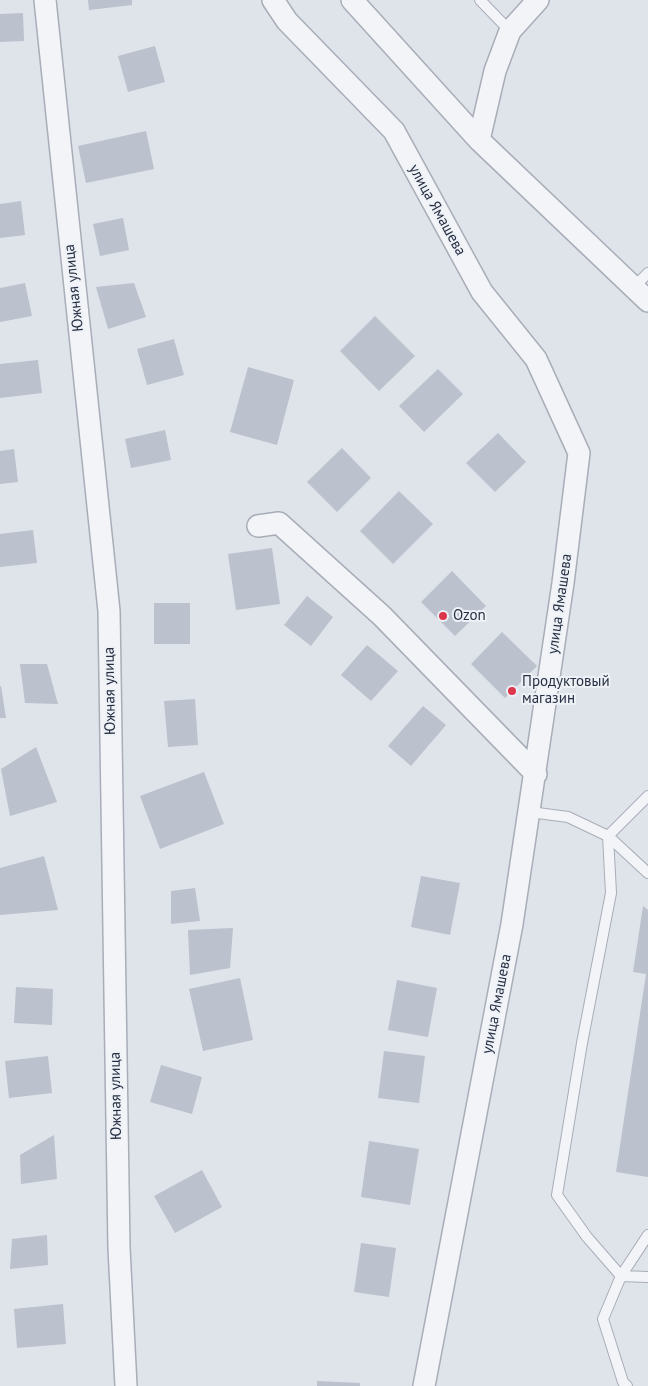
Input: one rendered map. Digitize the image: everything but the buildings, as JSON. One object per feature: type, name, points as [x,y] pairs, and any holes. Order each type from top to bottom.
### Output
[{"type":"street","name":"Южная улица","points":[[45,0],[108,612],[119,1248],[126,1386]]},
{"type":"street","name":"улица Ямашева","points":[[273,0],[287,21],[394,131],[482,292],[536,359],[579,453],[536,774],[512,924],[424,1386]]},
{"type":"street","points":[[352,0],[479,140],[643,287]]},
{"type":"street","points":[[479,140],[495,72],[510,31],[538,0]]},
{"type":"street","points":[[258,526],[279,523],[382,616],[536,774]]},
{"type":"lane","points":[[480,0],[510,31]]},
{"type":"lane","points":[[648,796],[608,836],[611,893],[582,1044],[557,1195],[587,1237],[621,1276],[648,1277]]},
{"type":"lane","points":[[530,812],[568,817],[608,836],[648,873]]},
{"type":"lane","points":[[627,1386],[623,1382],[603,1319],[621,1276],[648,1235]]},
{"type":"place","name":"Ozon","points":[[443,616]]},
{"type":"place","name":"Продуктовый магазин","points":[[512,691]]}]
